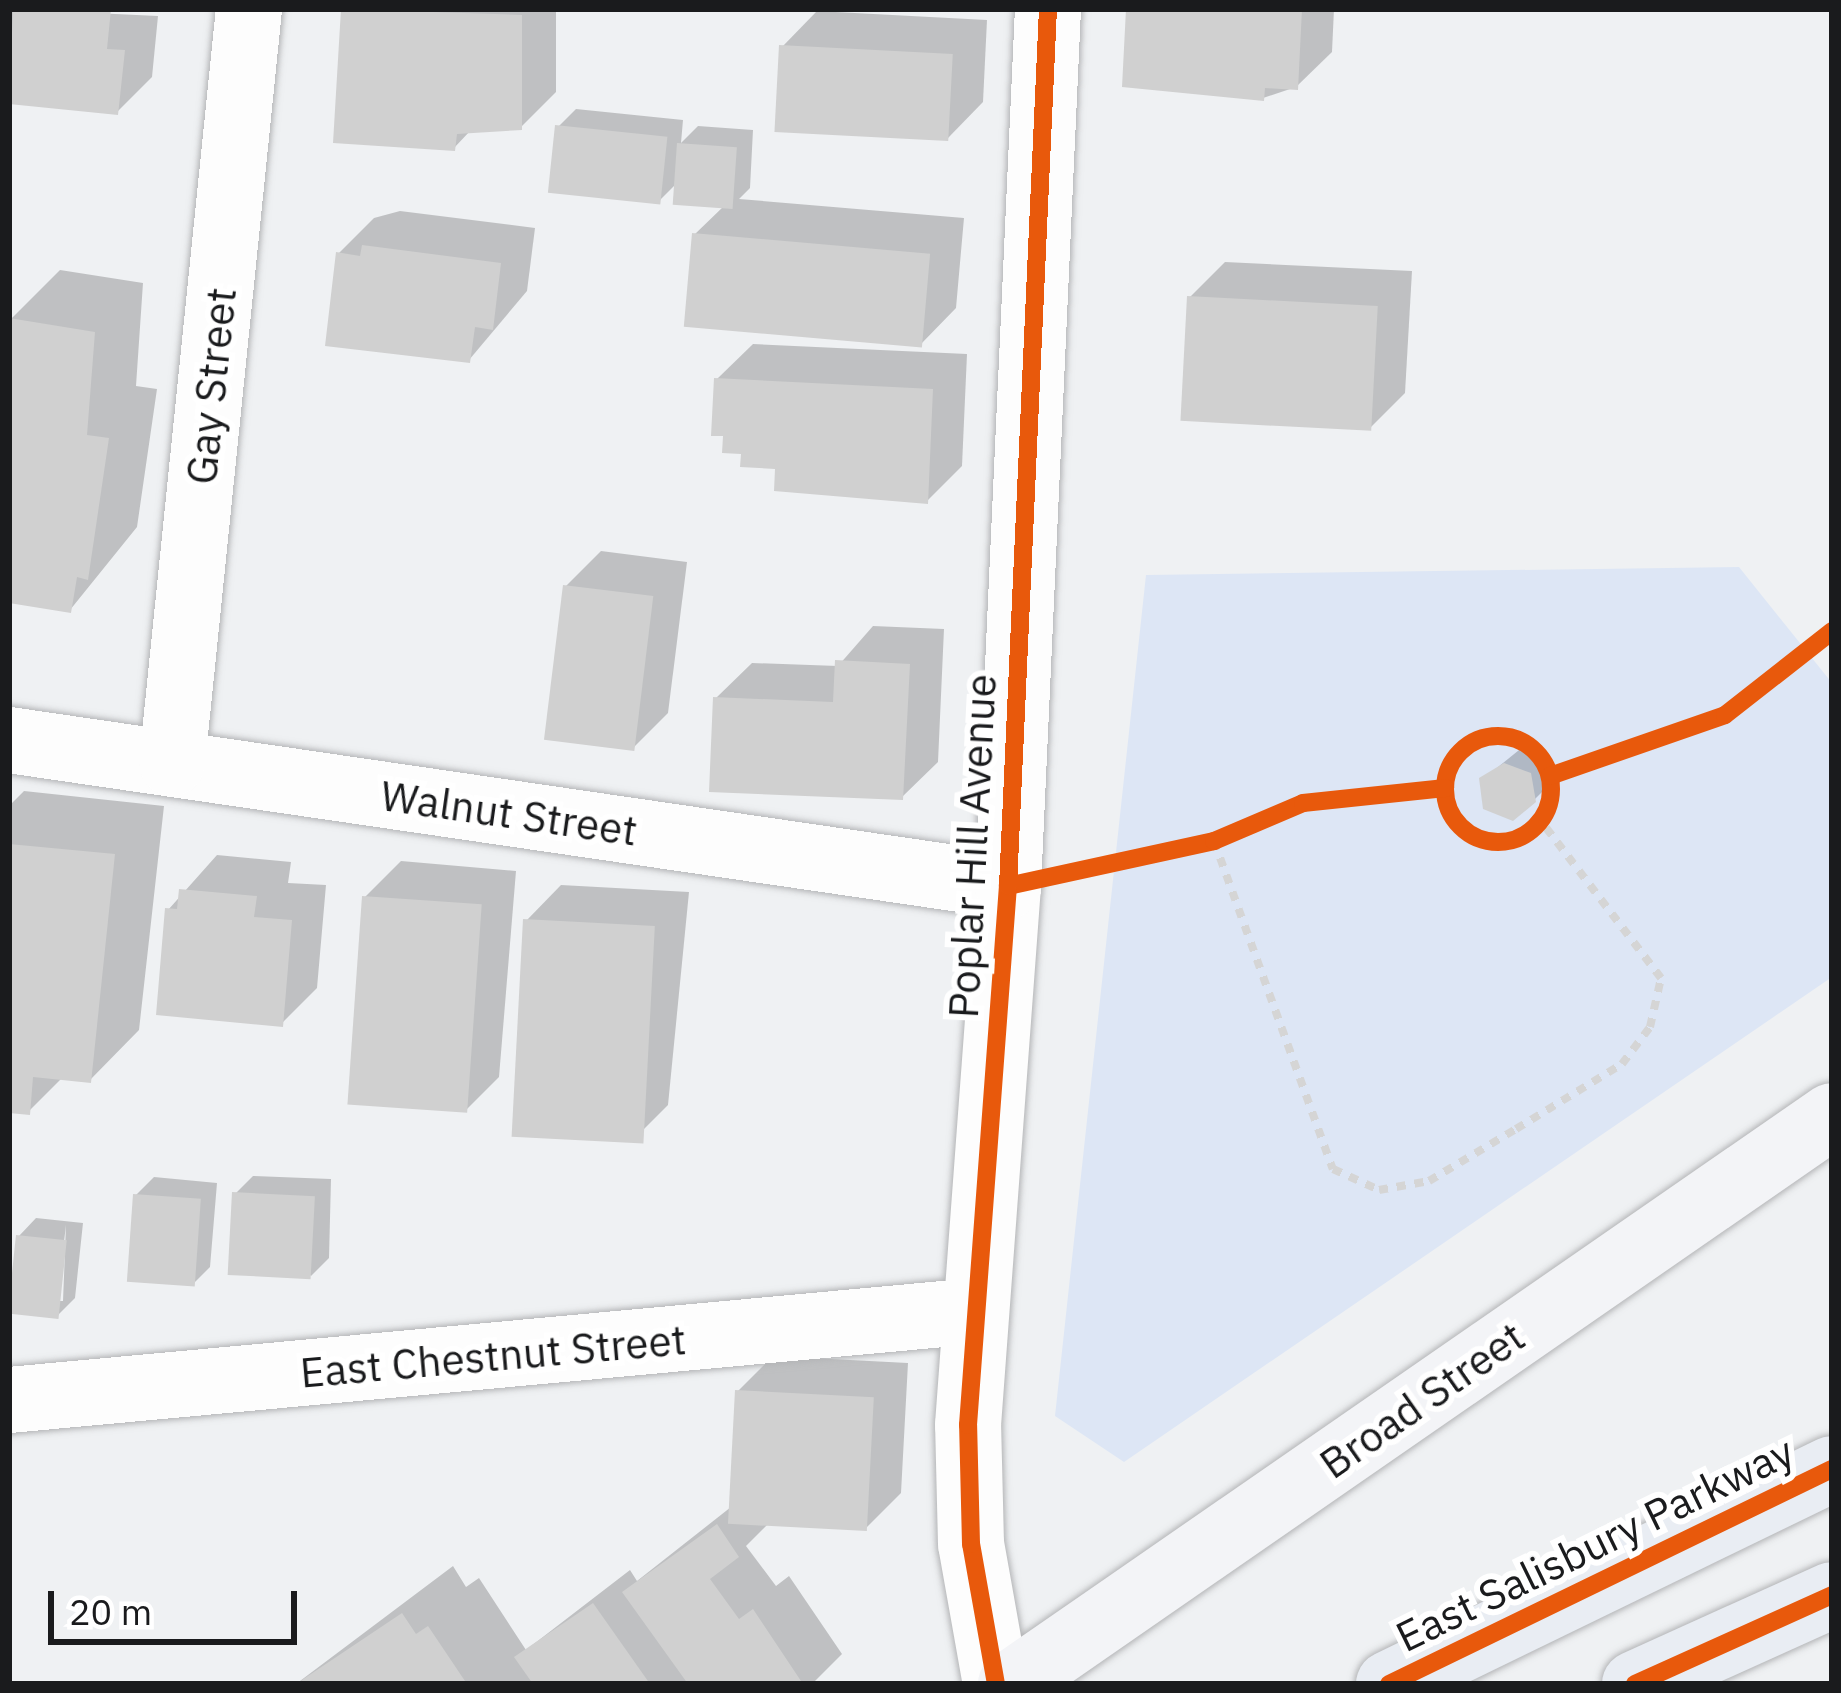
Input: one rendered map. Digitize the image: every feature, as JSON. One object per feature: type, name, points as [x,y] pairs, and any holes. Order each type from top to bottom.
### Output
[{"type":"main road","name":"East Salisbury Parkway","points":[[1389,1684],[1832,1468]]},
{"type":"main road","points":[[1635,1684],[1832,1594]]},
{"type":"street","name":"Gay Street","points":[[172,763],[249,9]]},
{"type":"street","name":"Poplar Hill Avenue","points":[[996,1684],[971,1544],[976,1312],[1008,886],[1048,9]]},
{"type":"street","name":"Walnut Street","points":[[9,740],[1008,886]]},
{"type":"street","name":"Broad Street","points":[[1011,1684],[1832,1117]]},
{"type":"street","name":"East Chestnut Street","points":[[9,1400],[976,1312]]},
{"type":"path","points":[[1515,840],[1541,821],[1552,791]]},
{"type":"path","points":[[1192,844],[1222,837],[1333,1169],[1378,1190],[1429,1180],[1516,1129],[1622,1064],[1650,1027],[1661,978],[1541,821]]},
{"type":"shaded area","points":[[1739,567],[1832,683],[1832,977],[1124,1462],[1055,1416],[1146,575]]},
{"type":"building","points":[[13,9],[111,9],[107,49],[125,50],[118,115],[9,104]]},
{"type":"building","points":[[341,9],[522,15],[522,130],[457,134],[455,151],[333,143]]},
{"type":"building","points":[[1126,9],[1302,9],[1298,90],[1265,88],[1264,101],[1122,87]]},
{"type":"building","points":[[779,45],[953,54],[948,141],[774,132]]},
{"type":"building","points":[[555,125],[667,137],[660,204],[548,193]]},
{"type":"building","points":[[677,143],[737,147],[733,209],[673,205]]},
{"type":"building","points":[[692,233],[930,254],[922,347],[684,327]]},
{"type":"building","points":[[362,245],[501,263],[493,330],[475,327],[470,363],[325,346],[336,252],[360,256]]},
{"type":"building","points":[[1187,296],[1378,306],[1371,431],[1180,421]]},
{"type":"building","points":[[9,318],[95,332],[87,435],[109,438],[88,580],[77,577],[71,613],[9,603]]},
{"type":"building","points":[[714,378],[933,389],[928,504],[774,491],[775,469],[740,467],[741,454],[722,453],[723,436],[711,436]]},
{"type":"building","points":[[563,585],[653,596],[634,751],[544,740]]},
{"type":"building","points":[[835,660],[910,664],[903,800],[709,792],[713,697],[833,702]]},
{"type":"building","points":[[1504,763],[1531,773],[1536,802],[1513,821],[1483,809],[1479,778]]},
{"type":"building","points":[[9,844],[115,854],[91,1083],[33,1077],[30,1115],[9,1113]]},
{"type":"building","points":[[179,889],[257,896],[254,917],[292,920],[283,1027],[156,1015],[165,908],[177,909]]},
{"type":"building","points":[[362,896],[482,904],[467,1113],[347,1104]]},
{"type":"building","points":[[523,919],[655,926],[643,1144],[512,1137]]},
{"type":"building","points":[[232,1192],[315,1196],[311,1279],[228,1275]]},
{"type":"building","points":[[133,1194],[201,1199],[195,1287],[127,1282]]},
{"type":"building","points":[[16,1235],[67,1240],[58,1319],[9,1314]]},
{"type":"building","points":[[735,1390],[874,1397],[867,1531],[728,1524]]},
{"type":"building","points":[[717,1524],[739,1557],[710,1579],[739,1619],[753,1609],[803,1684],[688,1684],[622,1592]]},
{"type":"building","points":[[593,1603],[650,1684],[533,1684],[514,1657]]},
{"type":"building","points":[[402,1613],[416,1634],[428,1626],[467,1684],[296,1684]]},
{"type":"cycle path","points":[[996,1684],[971,1544],[968,1425],[1008,886],[1048,9]]},
{"type":"cycle path","points":[[1550,776],[1725,715],[1832,631]]},
{"type":"cycle path","points":[[1498,736],[1518,740],[1535,752],[1547,769],[1551,789],[1547,809],[1535,826],[1518,838],[1498,842],[1478,838],[1461,826],[1449,809],[1445,789],[1449,769],[1461,752],[1478,740],[1498,736]]},
{"type":"cycle path","points":[[1008,886],[1214,841],[1303,803],[1445,788]]},
{"type":"cycle path","points":[[1389,1684],[1832,1469]]},
{"type":"cycle path","points":[[1635,1684],[1832,1595]]}]
